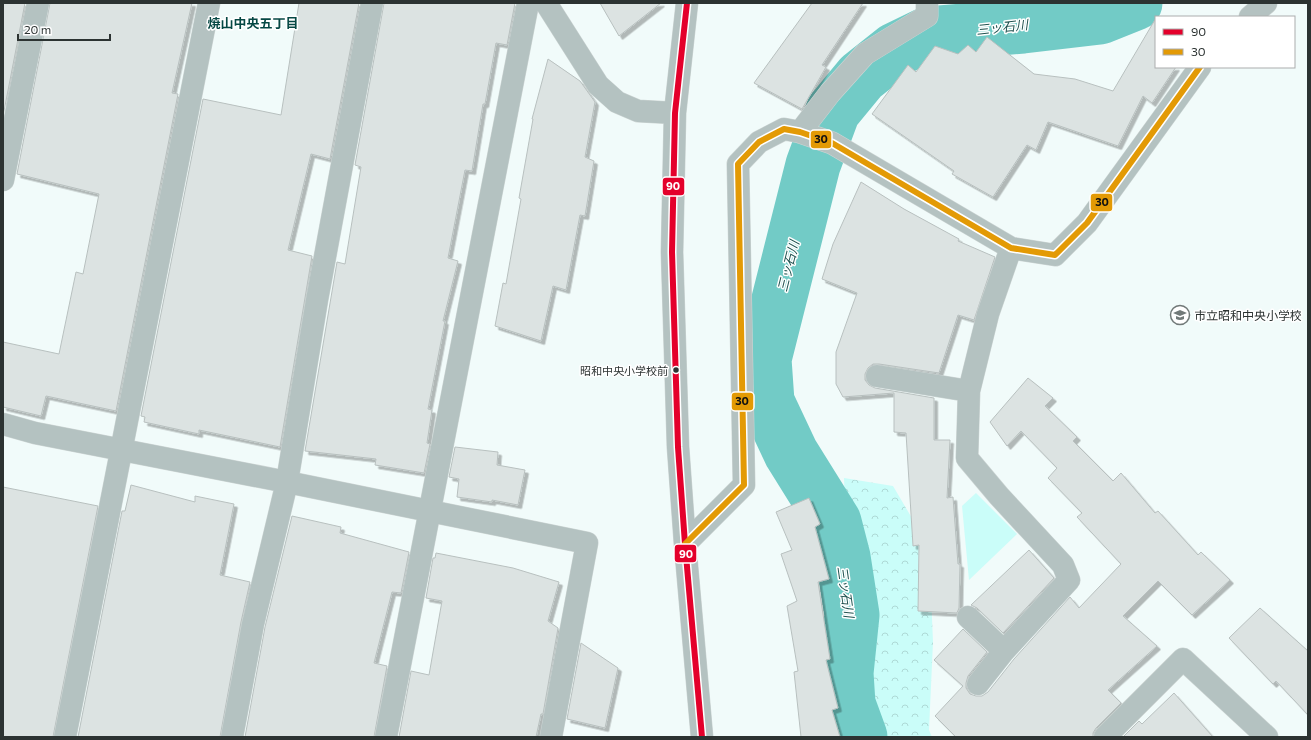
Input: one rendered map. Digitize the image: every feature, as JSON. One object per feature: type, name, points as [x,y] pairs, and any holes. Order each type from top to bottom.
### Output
[{"type":"street","points":[[3,180],[38,3]]},
{"type":"street","points":[[65,737],[209,3]]},
{"type":"street","points":[[232,737],[253,624],[287,482],[317,300],[372,3]]},
{"type":"street","points":[[386,737],[528,3]]},
{"type":"street","points":[[546,3],[598,85],[617,102],[638,111],[675,113]]},
{"type":"street","points":[[687,3],[675,113],[672,252],[678,447],[702,737]]},
{"type":"street","points":[[806,134],[830,93],[865,54],[927,16],[927,3]]},
{"type":"street","points":[[1251,16],[1266,3]]},
{"type":"street","points":[[685,544],[744,485],[738,164],[759,142],[784,129],[806,134],[832,143],[1011,248],[1055,255],[1088,223],[1199,68]]},
{"type":"street","points":[[978,684],[1004,651],[1069,580],[1063,564],[998,496],[967,458],[969,391],[988,314],[1011,248]]},
{"type":"street","points":[[877,376],[969,391]]},
{"type":"street","points":[[3,424],[35,433],[588,543],[551,737]]},
{"type":"street","points":[[968,617],[1004,651]]},
{"type":"street","points":[[1105,737],[1183,659],[1267,737]]},
{"type":"green space","points":[[844,478],[893,486],[929,547],[933,642],[929,730],[932,737],[875,737],[858,694],[858,666],[868,607],[846,533]]},
{"type":"green space","points":[[976,493],[1017,534],[969,580],[962,506]]},
{"type":"building","points":[[3,3],[25,3],[3,116]]},
{"type":"building","points":[[50,3],[192,3],[172,93],[178,94],[116,411],[46,396],[41,416],[3,407],[3,342],[59,354],[76,272],[83,274],[99,194],[17,174]]},
{"type":"building","points":[[299,3],[359,3],[330,159],[311,154],[288,250],[312,256],[280,447],[199,430],[199,434],[144,422],[145,417],[141,416],[203,99],[281,115]]},
{"type":"building","points":[[384,3],[515,3],[507,45],[496,43],[485,104],[483,104],[472,171],[465,170],[448,258],[458,261],[443,321],[445,321],[428,409],[432,410],[427,443],[430,444],[424,473],[375,465],[376,459],[305,451],[337,262],[345,264],[361,167],[355,165]]},
{"type":"building","points":[[600,3],[661,3],[619,36]]},
{"type":"building","points":[[812,3],[863,3],[822,65],[826,67],[802,109],[754,83]]},
{"type":"building","points":[[1155,20],[1155,68],[1175,68],[1152,103],[1143,96],[1118,146],[1048,122],[1036,150],[1027,145],[993,197],[952,174],[954,171],[872,114],[908,65],[916,72],[935,46],[958,54],[968,45],[976,52],[987,37],[1034,74],[1075,79],[1113,91]]},
{"type":"building","points":[[548,59],[580,81],[595,102],[585,157],[594,161],[585,216],[580,215],[566,290],[553,286],[541,341],[495,326],[503,283],[506,284],[521,199],[519,198],[532,119]]},
{"type":"building","points":[[861,182],[904,209],[959,239],[958,241],[995,257],[974,320],[958,315],[939,373],[873,364],[868,368],[865,374],[865,380],[869,385],[875,388],[934,398],[934,440],[950,440],[947,498],[953,497],[958,564],[960,564],[959,608],[957,613],[918,611],[919,545],[913,546],[906,433],[894,432],[894,393],[843,397],[836,384],[836,352],[857,293],[822,279],[833,244]]},
{"type":"building","points":[[1028,378],[1053,398],[1045,406],[1077,437],[1073,441],[1113,481],[1121,473],[1155,513],[1158,511],[1198,555],[1201,552],[1230,580],[1192,615],[1158,581],[1123,616],[1157,646],[1108,690],[1121,703],[1096,728],[1093,733],[1093,737],[956,737],[935,716],[963,686],[934,660],[963,629],[987,652],[968,676],[966,683],[966,688],[970,694],[982,696],[988,692],[1014,659],[1070,597],[1079,608],[1121,564],[1077,517],[1082,513],[1048,478],[1057,468],[1021,431],[1007,446],[990,422]]},
{"type":"building","points":[[455,447],[498,452],[497,465],[525,470],[518,505],[492,500],[492,502],[457,497],[459,479],[449,477]]},
{"type":"building","points":[[131,485],[195,502],[195,496],[234,504],[220,575],[250,582],[241,622],[220,737],[78,737],[122,511],[125,511]]},
{"type":"building","points":[[3,487],[98,506],[53,737],[3,737]]},
{"type":"building","points":[[809,498],[820,524],[815,527],[829,579],[818,582],[830,659],[826,660],[838,708],[832,710],[840,737],[801,737],[794,672],[798,671],[787,606],[797,601],[781,554],[792,550],[776,512]]},
{"type":"building","points":[[292,516],[341,527],[340,533],[409,552],[401,593],[392,592],[374,663],[387,666],[374,737],[245,737],[265,627]]},
{"type":"building","points":[[1029,550],[1054,578],[1003,633],[977,608],[971,605]]},
{"type":"building","points":[[436,553],[513,568],[559,582],[548,621],[558,628],[543,714],[541,714],[536,737],[399,737],[411,671],[429,675],[442,601],[426,598],[433,558],[435,558]]},
{"type":"building","points":[[1260,608],[1308,651],[1308,715],[1276,681],[1273,684],[1229,638]]},
{"type":"building","points":[[581,643],[618,668],[605,728],[567,719]]},
{"type":"building","points":[[1174,693],[1213,737],[1123,737],[1139,721],[1142,724]]},
{"type":"waterway","name":"三ッ石川","points":[[860,737],[848,704],[846,673],[852,615],[843,557],[834,522],[791,453],[767,402],[764,359],[813,165],[833,111],[861,77],[895,50],[928,34],[1023,26],[1100,17],[1135,3]]},
{"type":"transit line","name":"90","points":[[687,3],[675,113],[672,252],[678,447],[702,737]]},
{"type":"transit line","name":"30","points":[[685,544],[744,485],[738,164],[759,142],[784,129],[800,132],[832,143],[1011,248],[1055,255],[1087,223],[1199,68]]},
{"type":"place","name":"市立昭和中央小学校","points":[[1180,315]]},
{"type":"place","name":"昭和中央小学校前","points":[[676,370]]},
{"type":"district","name":"焼山中央五丁目","points":[[253,23]]}]
